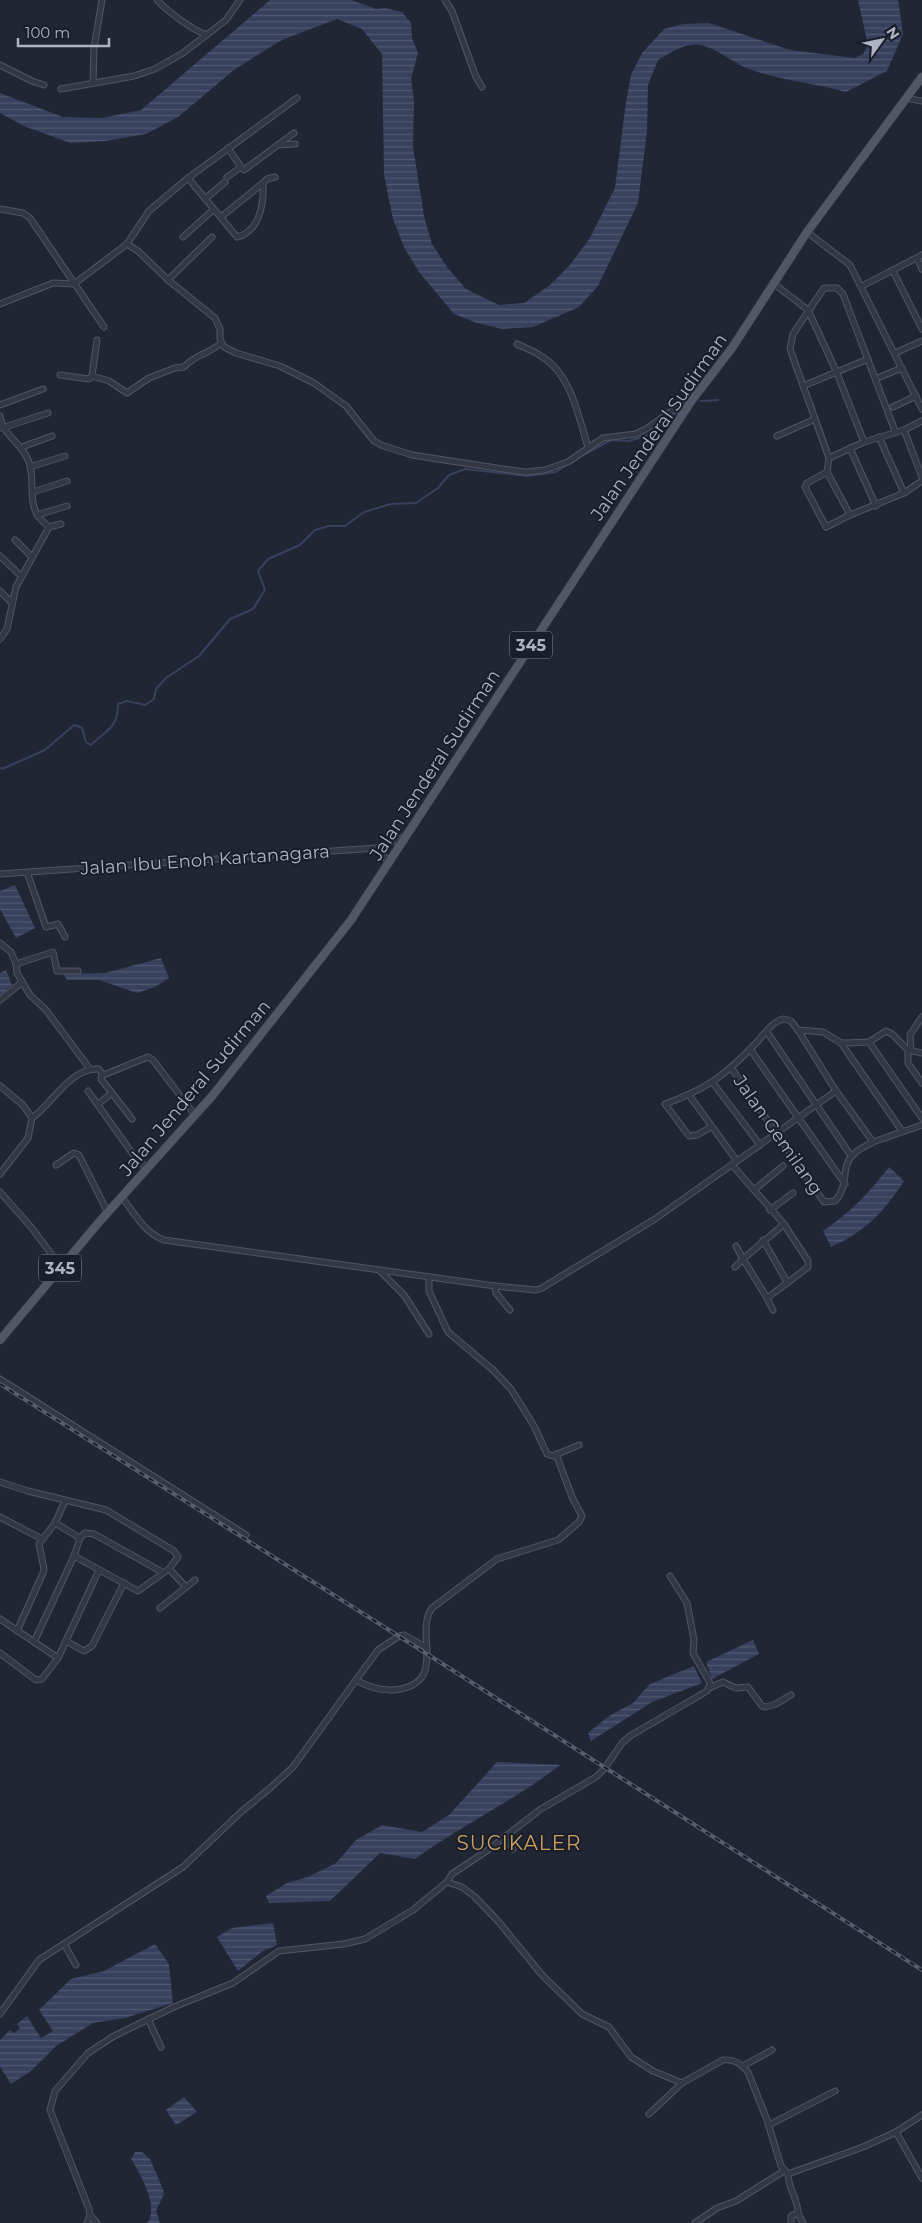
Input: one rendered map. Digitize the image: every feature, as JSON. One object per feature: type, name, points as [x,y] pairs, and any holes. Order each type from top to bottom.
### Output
[{"type":"main road","name":"Jalan Jenderal Sudirman","points":[[0,1340],[61,1266],[250,1051],[363,904],[692,400],[732,348],[807,232],[922,77]]},
{"type":"street","points":[[93,82],[94,48],[102,0]]},
{"type":"street","points":[[157,0],[197,32],[205,34]]},
{"type":"street","points":[[61,89],[144,74],[183,53],[230,16],[240,0]]},
{"type":"street","points":[[445,0],[452,11],[476,77],[482,87]]},
{"type":"street","points":[[0,65],[44,85]]},
{"type":"street","points":[[0,304],[53,283],[74,284],[127,244],[149,211],[188,178],[297,98]]},
{"type":"street","points":[[906,98],[922,101]]},
{"type":"street","points":[[228,148],[244,170],[294,133]]},
{"type":"street","points":[[277,146],[295,144]]},
{"type":"street","points":[[205,199],[241,167]]},
{"type":"street","points":[[221,217],[267,179],[276,177]]},
{"type":"street","points":[[188,178],[237,237],[259,219],[263,183]]},
{"type":"street","points":[[0,210],[27,215],[104,327]]},
{"type":"street","points":[[182,237],[214,210]]},
{"type":"street","points":[[807,232],[846,261],[862,286],[922,409]]},
{"type":"street","points":[[168,280],[212,237]]},
{"type":"street","points":[[127,244],[138,251],[168,280],[215,318],[220,329],[221,343]]},
{"type":"street","points":[[862,286],[919,257],[922,269]]},
{"type":"street","points":[[893,271],[922,329]]},
{"type":"street","points":[[774,284],[808,310],[837,372],[864,442]]},
{"type":"street","points":[[850,515],[826,472],[829,458],[791,347],[793,334],[824,288],[839,290],[844,296],[895,431]]},
{"type":"street","points":[[92,376],[97,340]]},
{"type":"street","points":[[895,354],[922,341]]},
{"type":"street","points":[[60,375],[89,379],[92,376],[109,381],[121,391],[129,393],[149,378],[175,368],[184,367],[189,361],[205,355],[221,343]]},
{"type":"street","points":[[221,343],[236,353],[280,366],[314,383],[351,410],[374,441],[404,452],[526,472],[545,470],[561,465],[603,438],[636,434],[680,405],[692,400]]},
{"type":"street","points":[[517,344],[542,356],[563,377],[588,447]]},
{"type":"street","points":[[803,386],[868,359]]},
{"type":"street","points":[[880,377],[902,368]]},
{"type":"street","points":[[0,405],[43,389]]},
{"type":"street","points":[[894,407],[916,396]]},
{"type":"street","points":[[2,428],[48,413]]},
{"type":"street","points":[[0,416],[2,428],[22,447],[30,467],[37,515],[49,528]]},
{"type":"street","points":[[777,436],[815,419]]},
{"type":"street","points":[[829,458],[864,442],[895,431],[904,430],[922,421]]},
{"type":"street","points":[[826,472],[807,483],[805,487],[823,525],[827,527],[850,515],[904,493],[922,479],[904,430]]},
{"type":"street","points":[[22,447],[52,436]]},
{"type":"street","points":[[879,437],[904,493]]},
{"type":"street","points":[[850,448],[876,506]]},
{"type":"street","points":[[30,467],[65,456]]},
{"type":"street","points":[[33,492],[67,481]]},
{"type":"street","points":[[37,515],[67,506]]},
{"type":"street","points":[[0,639],[5,632],[16,587],[21,576],[49,528],[60,524]]},
{"type":"street","points":[[15,540],[32,557]]},
{"type":"street","points":[[0,556],[21,576]]},
{"type":"street","points":[[0,591],[12,603]]},
{"type":"street","points":[[0,626],[5,632]]},
{"type":"street","name":"Jalan Ibu Enoh Kartanagara","points":[[1,875],[376,848],[408,836]]},
{"type":"street","points":[[376,848],[389,862]]},
{"type":"street","points":[[27,872],[46,927],[58,924],[65,937]]},
{"type":"street","points":[[0,943],[8,948],[22,983],[37,1004],[46,1010],[90,1069]]},
{"type":"street","points":[[16,964],[53,952],[57,971],[78,971]]},
{"type":"street","points":[[0,1000],[22,983]]},
{"type":"street","points":[[922,1017],[910,1035],[908,1063],[922,1083]]},
{"type":"street","points":[[711,1127],[697,1135],[689,1136],[665,1104],[689,1095],[732,1069],[773,1024],[784,1019],[791,1021],[798,1030],[836,1091],[873,1142]]},
{"type":"street","points":[[798,1030],[823,1032],[841,1042],[902,1131]]},
{"type":"street","points":[[841,1042],[869,1042],[886,1031],[892,1034],[909,1051],[922,1053]]},
{"type":"street","points":[[767,1032],[852,1156]]},
{"type":"street","points":[[869,1042],[922,1118]]},
{"type":"street","points":[[750,1049],[845,1184]]},
{"type":"street","points":[[102,1074],[148,1057],[153,1060],[195,1115]]},
{"type":"street","points":[[0,1174],[28,1138],[32,1118],[42,1111],[59,1088],[90,1069],[99,1069],[102,1074],[100,1079],[132,1119]]},
{"type":"street","name":"Jalan Gemilang","points":[[732,1069],[824,1202],[835,1201],[843,1192],[845,1184]]},
{"type":"street","points":[[713,1082],[760,1145]]},
{"type":"street","points":[[0,1086],[23,1105],[32,1118]]},
{"type":"street","points":[[88,1091],[132,1153],[147,1169]]},
{"type":"street","points":[[122,1198],[145,1228],[155,1237],[164,1240],[530,1290],[542,1288],[648,1223],[836,1091]]},
{"type":"street","points":[[98,1104],[112,1093]]},
{"type":"street","points":[[689,1095],[754,1190],[784,1224],[808,1262],[808,1267],[803,1272],[767,1298]]},
{"type":"street","points":[[845,1184],[847,1163],[852,1156],[873,1142],[922,1125]]},
{"type":"street","points":[[56,1165],[74,1153],[79,1154],[108,1213]]},
{"type":"street","points":[[754,1190],[782,1166]]},
{"type":"street","points":[[0,1192],[31,1227],[61,1266]]},
{"type":"street","points":[[770,1210],[793,1192]]},
{"type":"street","points":[[735,1267],[763,1240],[784,1224]]},
{"type":"street","points":[[763,1240],[787,1282]]},
{"type":"street","points":[[736,1246],[773,1310]]},
{"type":"street","points":[[380,1270],[404,1296],[428,1334]]},
{"type":"street","points":[[429,1277],[429,1291],[448,1332],[493,1370],[505,1383],[534,1426],[547,1454],[551,1457],[579,1445]]},
{"type":"street","points":[[495,1286],[496,1293],[510,1310]]},
{"type":"street","points":[[0,1379],[246,1535]]},
{"type":"street","points":[[356,1680],[386,1691],[410,1686],[425,1673],[427,1620],[432,1608],[496,1560],[555,1542],[579,1522],[582,1516],[572,1497],[556,1454]]},
{"type":"street","points":[[0,1482],[66,1501],[106,1510],[174,1551],[178,1557],[169,1569],[162,1572],[138,1591],[74,1556]]},
{"type":"street","points":[[17,1631],[43,1573],[44,1569],[38,1549],[42,1538],[55,1523],[66,1501]]},
{"type":"street","points":[[0,1517],[42,1538]]},
{"type":"street","points":[[55,1523],[80,1538]]},
{"type":"street","points":[[34,1642],[74,1556],[80,1538],[85,1533],[94,1534],[162,1572]]},
{"type":"street","points":[[169,1569],[186,1587]]},
{"type":"street","points":[[0,1652],[38,1680],[42,1679],[58,1658],[99,1570]]},
{"type":"street","points":[[670,1576],[688,1603],[694,1640],[692,1648],[709,1681],[709,1688]]},
{"type":"street","points":[[160,1608],[195,1580]]},
{"type":"street","points":[[66,1642],[84,1651],[89,1650],[124,1583]]},
{"type":"street","points":[[0,1619],[58,1658]]},
{"type":"street","points":[[0,2014],[34,1965],[137,1899],[189,1862],[241,1812],[293,1767],[378,1650],[399,1636],[404,1635],[427,1648]]},
{"type":"street","points":[[97,2223],[90,2215],[50,2110],[53,2096],[88,2053],[114,2036],[148,2019],[233,1983],[283,1949],[313,1948],[354,1943],[365,1939],[413,1910],[447,1882],[452,1874],[541,1809],[596,1777],[605,1768],[622,1743],[630,1736],[709,1688],[723,1682],[736,1688],[748,1688],[762,1706],[766,1707],[776,1704],[791,1695]]},
{"type":"street","points":[[505,1836],[513,1849]]},
{"type":"street","points":[[447,1882],[462,1887],[474,1896],[498,1921],[542,1975],[582,2014],[608,2027],[636,2062],[682,2083]]},
{"type":"street","points":[[64,1944],[76,1966]]},
{"type":"street","points":[[148,2019],[161,2046]]},
{"type":"street","points":[[743,2066],[772,2050]]},
{"type":"street","points":[[648,2114],[682,2083],[723,2060],[738,2062],[743,2066],[751,2079],[803,2223]]},
{"type":"street","points":[[769,2125],[835,2091]]},
{"type":"street","points":[[695,2223],[717,2208],[736,2201],[786,2172],[863,2147],[896,2132],[922,2114]]},
{"type":"street","points":[[896,2132],[922,2178]]},
{"type":"street","points":[[791,2223],[791,2216],[798,2213]]},
{"type":"street","points":[[86,2223],[90,2215]]},
{"type":"water","points":[[270,0],[351,0],[376,9],[385,8],[402,12],[411,23],[412,38],[418,53],[411,79],[414,101],[413,147],[424,216],[432,244],[447,267],[466,289],[499,305],[524,303],[550,285],[569,266],[590,238],[615,188],[631,75],[642,53],[664,29],[683,24],[709,23],[790,50],[855,58],[863,54],[868,45],[858,0],[898,0],[903,34],[887,71],[846,92],[761,73],[701,45],[695,44],[684,47],[658,60],[648,85],[647,131],[638,203],[598,286],[579,307],[533,327],[502,329],[477,323],[454,314],[419,272],[404,247],[393,219],[384,175],[382,54],[362,29],[337,19],[282,40],[234,70],[178,117],[146,134],[105,141],[71,143],[26,127],[0,113],[0,93],[63,117],[102,118],[141,110]]},
{"type":"water","points":[[15,885],[35,928],[16,938],[0,909],[0,891]]},
{"type":"water","points":[[161,958],[169,978],[155,987],[137,993],[99,980],[67,980],[63,974],[105,973]]},
{"type":"water","points":[[6,970],[12,985],[0,996],[0,973]]},
{"type":"water","points":[[889,1167],[904,1181],[889,1203],[864,1228],[831,1247],[823,1231],[859,1202]]},
{"type":"water","points":[[753,1640],[759,1654],[712,1679],[706,1662]]},
{"type":"water","points":[[694,1666],[702,1683],[652,1702],[591,1741],[588,1733],[609,1716],[633,1703],[650,1684]]},
{"type":"water","points":[[497,1762],[560,1765],[525,1790],[415,1859],[380,1853],[330,1901],[269,1903],[266,1896],[287,1883],[308,1877],[336,1863],[356,1840],[382,1825],[422,1832],[449,1815]]},
{"type":"water","points":[[273,1923],[277,1945],[263,1951],[238,1971],[217,1937],[232,1928]]},
{"type":"water","points":[[155,1944],[169,1964],[173,2003],[125,2018],[93,2023],[56,2046],[31,2071],[11,2084],[0,2067],[0,2040],[10,2030],[14,2033],[20,2028],[17,2024],[27,2016],[41,2038],[53,2031],[39,2010],[71,1979],[104,1971]]},
{"type":"water","points":[[184,2097],[197,2112],[176,2125],[166,2110]]},
{"type":"water","points":[[135,2152],[142,2152],[150,2159],[163,2189],[164,2194],[156,2211],[160,2223],[147,2223],[150,2217],[150,2200],[143,2181],[131,2159]]},
{"type":"waterway","points":[[701,401],[718,400]]},
{"type":"waterway","points":[[576,459],[611,440],[629,441],[648,435],[681,409]]},
{"type":"waterway","points":[[0,768],[2,769],[45,750],[74,725],[82,728],[86,742],[91,745],[113,724],[116,719],[118,704],[127,701],[145,705],[154,699],[156,689],[166,678],[199,656],[230,619],[253,609],[265,590],[258,571],[268,559],[300,545],[315,530],[329,526],[345,526],[364,512],[391,504],[416,503],[438,488],[449,475],[465,469],[527,476],[556,472],[568,464]]},
{"type":"railway","points":[[0,1384],[922,1970]]},
{"type":"district","name":"SUCIKALER","points":[[519,1843]]}]
